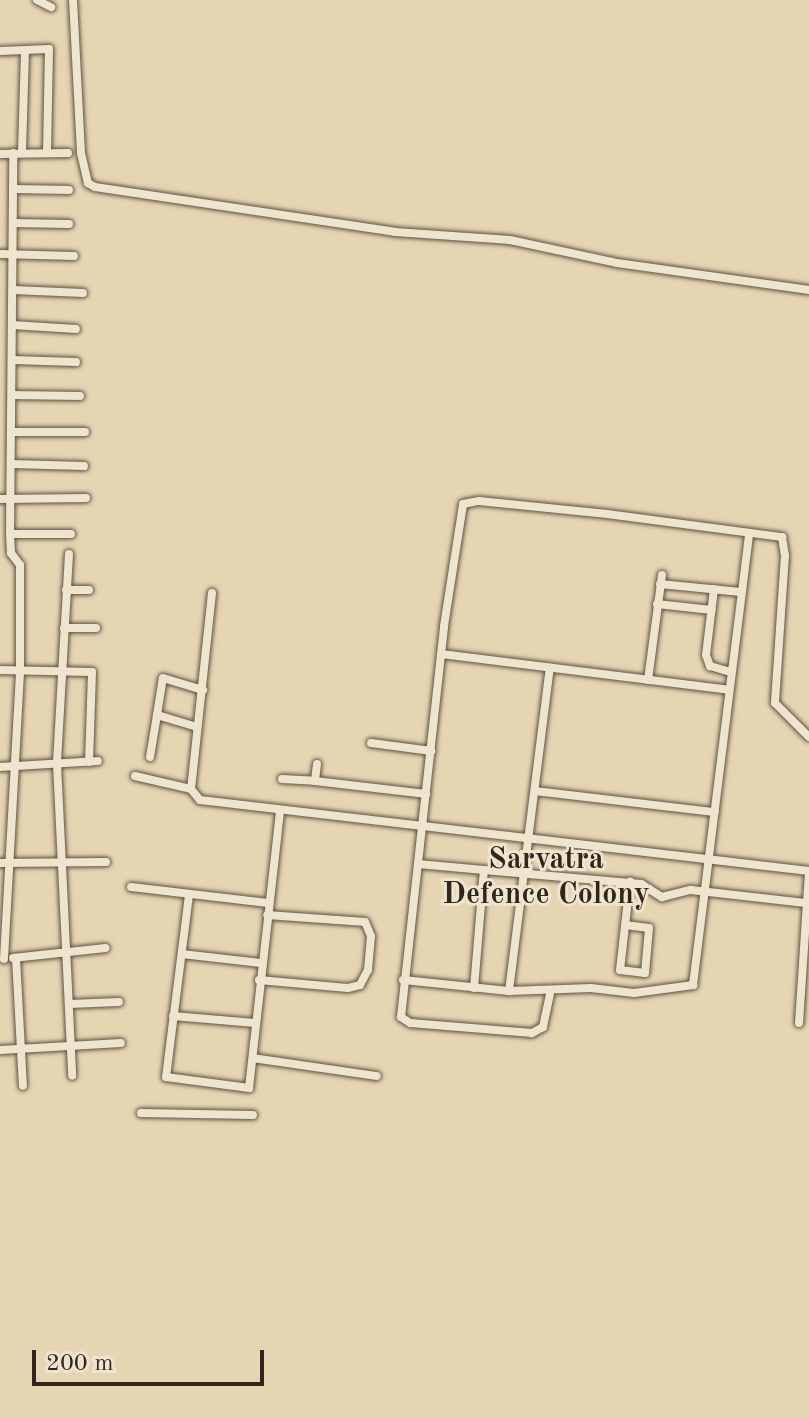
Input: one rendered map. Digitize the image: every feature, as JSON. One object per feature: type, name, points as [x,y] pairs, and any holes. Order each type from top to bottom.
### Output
[{"type":"street","points":[[37,0],[51,7]]},
{"type":"street","points":[[73,0],[81,153],[88,183],[95,187],[395,232],[510,240],[617,263],[809,290]]},
{"type":"street","points":[[0,51],[49,49],[47,153]]},
{"type":"street","points":[[25,51],[14,189],[10,523],[11,553],[20,565],[20,671],[4,864],[2,959],[105,948]]},
{"type":"street","points":[[0,147],[0,154],[68,153]]},
{"type":"street","points":[[14,189],[69,190]]},
{"type":"street","points":[[13,223],[69,224]]},
{"type":"street","points":[[0,254],[74,256]]},
{"type":"street","points":[[13,290],[83,293]]},
{"type":"street","points":[[0,333],[12,329],[76,329]]},
{"type":"street","points":[[12,360],[76,362]]},
{"type":"street","points":[[12,395],[80,396]]},
{"type":"street","points":[[11,432],[85,432]]},
{"type":"street","points":[[11,464],[84,466]]},
{"type":"street","points":[[0,499],[86,498]]},
{"type":"street","points":[[550,994],[543,1027],[519,1034],[405,1021],[403,980],[457,516],[463,503],[607,514],[777,535],[785,543],[775,703],[809,737]]},
{"type":"street","points":[[0,522],[10,523]]},
{"type":"street","points":[[403,980],[550,994],[591,988],[634,993],[693,985],[749,533]]},
{"type":"street","points":[[10,534],[71,534]]},
{"type":"street","points":[[69,554],[57,764],[72,1076]]},
{"type":"street","points":[[648,680],[661,579],[741,592]]},
{"type":"street","points":[[714,589],[708,662],[731,672]]},
{"type":"street","points":[[66,590],[89,590]]},
{"type":"street","points":[[191,789],[212,593]]},
{"type":"street","points":[[657,604],[712,610]]},
{"type":"street","points":[[64,628],[96,628]]},
{"type":"street","points":[[441,654],[729,690]]},
{"type":"street","points":[[509,991],[550,668]]},
{"type":"street","points":[[0,670],[92,672],[94,761],[0,767]]},
{"type":"street","points":[[150,757],[163,678],[203,690]]},
{"type":"street","points":[[157,715],[197,727]]},
{"type":"street","points":[[371,743],[431,751]]},
{"type":"street","points":[[315,781],[317,764]]},
{"type":"street","points":[[135,776],[191,789],[200,800],[280,813],[809,872],[799,1023]]},
{"type":"street","points":[[282,779],[426,794]]},
{"type":"street","points":[[535,791],[715,812]]},
{"type":"street","points":[[189,895],[166,1077],[249,1088],[260,963],[280,813]]},
{"type":"street","points":[[4,864],[106,862]]},
{"type":"street","points":[[418,864],[525,870],[630,882],[662,897],[684,890],[805,903]]},
{"type":"street","points":[[474,988],[484,870]]},
{"type":"street","points":[[625,925],[649,928],[645,973],[620,970],[625,925],[630,882]]},
{"type":"street","points":[[131,887],[268,903]]},
{"type":"street","points":[[259,980],[348,988],[360,985],[368,970],[371,936],[365,922],[267,915]]},
{"type":"street","points":[[182,954],[260,963]]},
{"type":"street","points":[[16,958],[23,1086]]},
{"type":"street","points":[[69,1004],[119,1002]]},
{"type":"street","points":[[173,1016],[255,1023]]},
{"type":"street","points":[[0,1050],[121,1043]]},
{"type":"street","points":[[253,1058],[377,1076]]},
{"type":"street","points":[[141,1113],[253,1115]]},
{"type":"district","name":"Sarvatra Defence Colony","points":[[546,877]]}]
